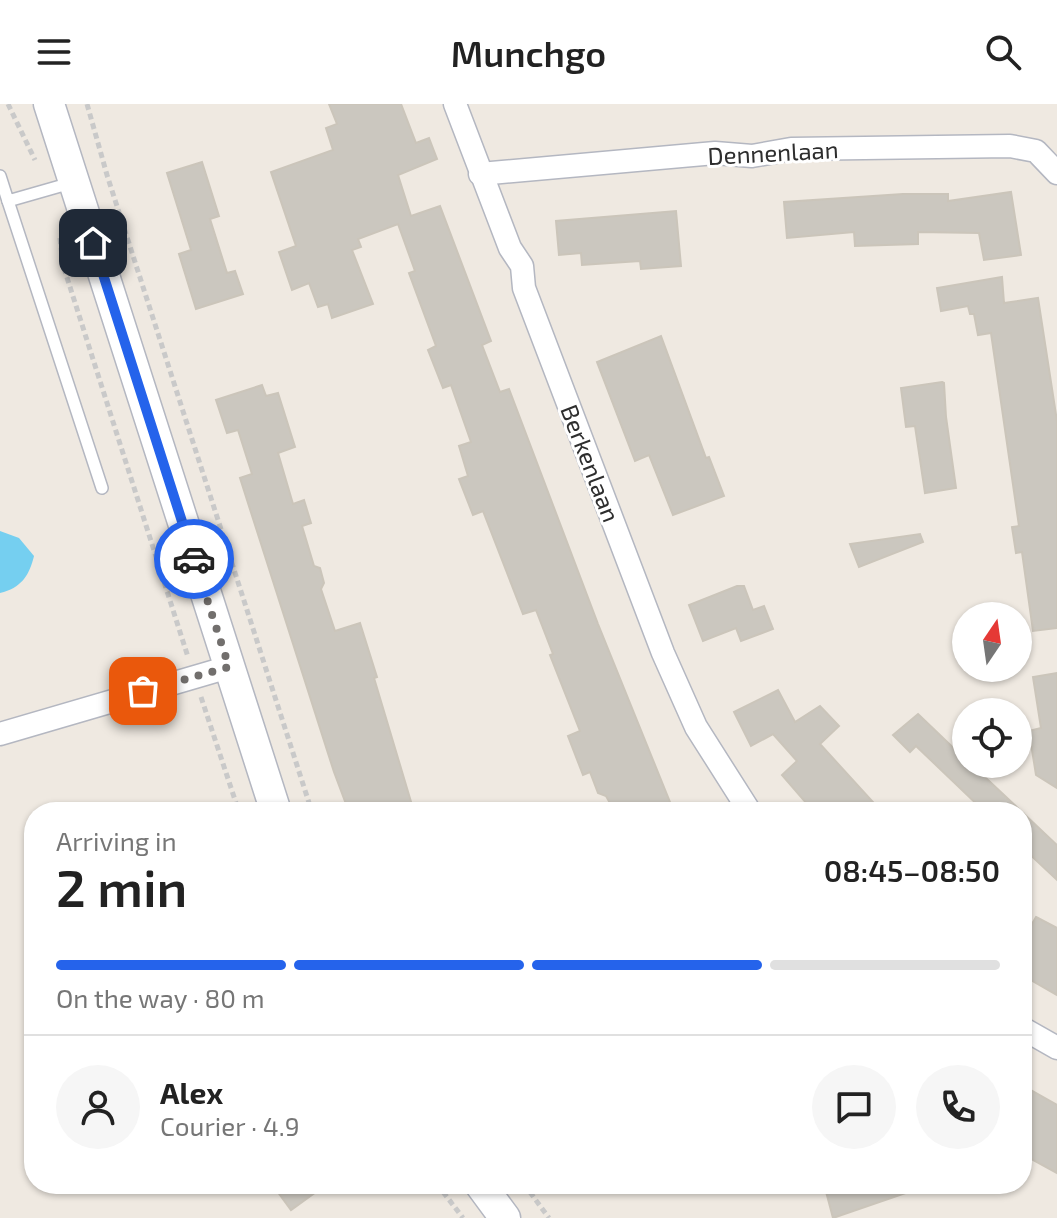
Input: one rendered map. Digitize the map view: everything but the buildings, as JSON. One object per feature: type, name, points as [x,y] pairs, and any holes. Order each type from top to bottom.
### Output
[{"type":"main road","points":[[49,104],[60,186],[229,667],[273,802]]},
{"type":"main road","points":[[487,1194],[505,1218]]},
{"type":"street","name":"Berkenlaan","points":[[455,104],[510,248],[522,266],[524,288],[663,653],[696,727],[744,802]]},
{"type":"street","name":"Dennenlaan","points":[[480,174],[715,153],[752,156],[791,149],[1010,146],[1036,151],[1057,173]]},
{"type":"street","points":[[0,734],[229,667]]},
{"type":"street","points":[[1032,1034],[1057,1048]]},
{"type":"lane","points":[[0,176],[102,488]]},
{"type":"lane","points":[[8,201],[60,186]]},
{"type":"path","points":[[8,104],[37,164],[60,186]]},
{"type":"path","points":[[87,104],[107,175],[309,802]]},
{"type":"path","points":[[60,236],[63,265],[236,802]]},
{"type":"path","points":[[445,1194],[463,1218]]},
{"type":"path","points":[[531,1194],[549,1218]]},
{"type":"water","points":[[0,531],[19,538],[34,556],[23,580],[0,593]]},
{"type":"way so far","points":[[143,691],[229,667],[194,559]]},
{"type":"route","points":[[93,243],[194,559]]}]
